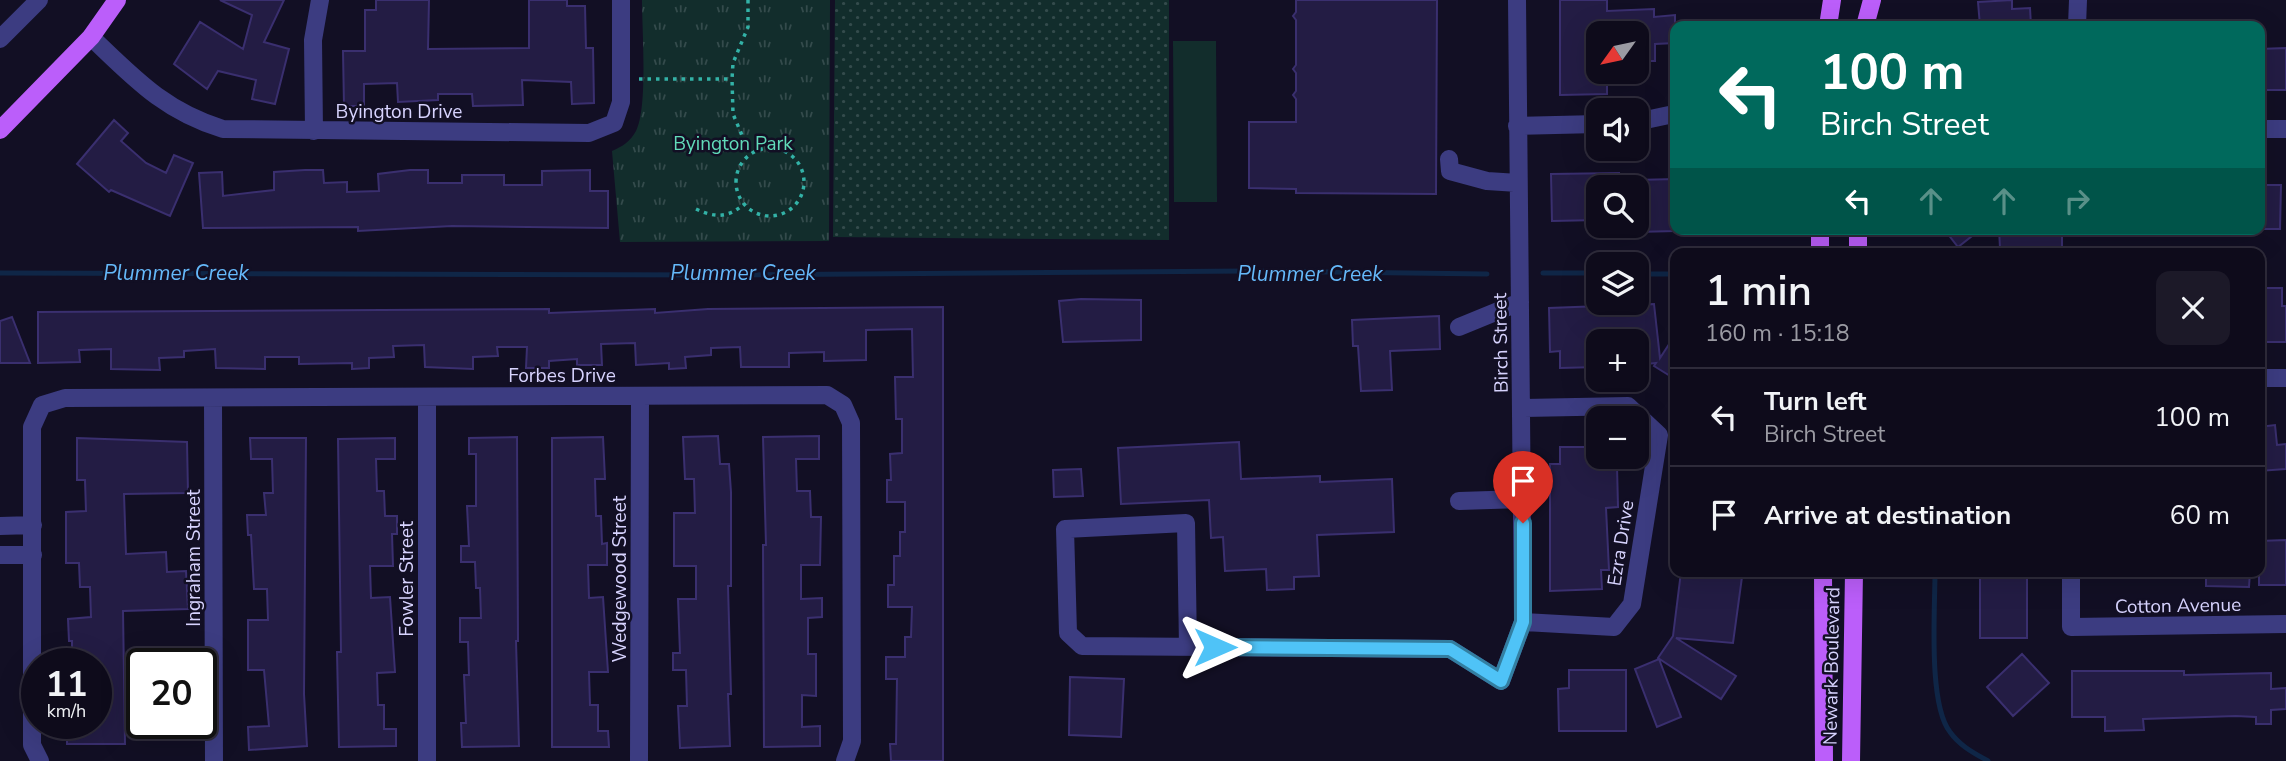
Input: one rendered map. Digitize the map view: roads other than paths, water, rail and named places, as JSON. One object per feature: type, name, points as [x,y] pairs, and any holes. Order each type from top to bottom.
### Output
[{"type":"main road","points":[[0,130],[90,37],[117,0]]},
{"type":"main road","points":[[1829,21],[1832,0]]},
{"type":"main road","points":[[1866,21],[1872,0]]},
{"type":"main road","name":"Newark Boulevard","points":[[1822,577],[1824,761]]},
{"type":"main road","name":"Newark Boulevard","points":[[1851,761],[1854,577]]},
{"type":"street","points":[[0,39],[39,0]]},
{"type":"street","points":[[314,131],[313,40],[320,0]]},
{"type":"street","name":"Byington Drive","points":[[90,37],[156,99],[190,119],[223,129],[590,133],[614,122],[621,102],[621,0]]},
{"type":"street","name":"Birch Street","points":[[1188,647],[1450,649],[1501,681],[1523,622],[1517,0]]},
{"type":"street","points":[[2077,21],[2078,0]]},
{"type":"street","points":[[1649,119],[1669,115]]},
{"type":"street","points":[[1517,126],[1586,124]]},
{"type":"street","points":[[2265,129],[2286,129]]},
{"type":"street","points":[[1450,159],[1450,171],[1487,181],[1518,183]]},
{"type":"street","points":[[1460,327],[1520,302]]},
{"type":"street","points":[[2265,378],[2286,378]]},
{"type":"street","name":"Wedgewood Street","points":[[639,761],[640,396]]},
{"type":"street","name":"Forbes Drive","points":[[40,761],[32,745],[32,427],[42,405],[65,398],[827,396],[844,405],[851,423],[852,741],[845,761]]},
{"type":"street","name":"Fowler Street","points":[[427,397],[427,761]]},
{"type":"street","name":"Ingraham Street","points":[[214,398],[214,761]]},
{"type":"street","name":"Ezra Drive","points":[[1522,408],[1628,407],[1659,435],[1632,604],[1614,627],[1523,622]]},
{"type":"street","points":[[1459,501],[1522,499]]},
{"type":"street","points":[[1186,523],[1188,647],[1082,646],[1068,633],[1065,528],[1186,523]]},
{"type":"street","points":[[0,526],[33,525]]},
{"type":"street","points":[[0,555],[33,555]]},
{"type":"street","name":"Cotton Avenue","points":[[2071,577],[2071,627],[2286,624]]},
{"type":"waterway","name":"Plummer Creek","points":[[0,273],[731,275],[1247,271],[1487,274]]},
{"type":"waterway","name":"Plummer Creek","points":[[1543,273],[1586,273]]},
{"type":"waterway","name":"Plummer Creek","points":[[1649,274],[1670,274]]},
{"type":"waterway","name":"Plummer Creek","points":[[1935,577],[1934,656],[1938,701],[1943,719],[1958,741],[1988,761]]},
{"type":"park label","name":"Byington Park","points":[[733,143]]}]
